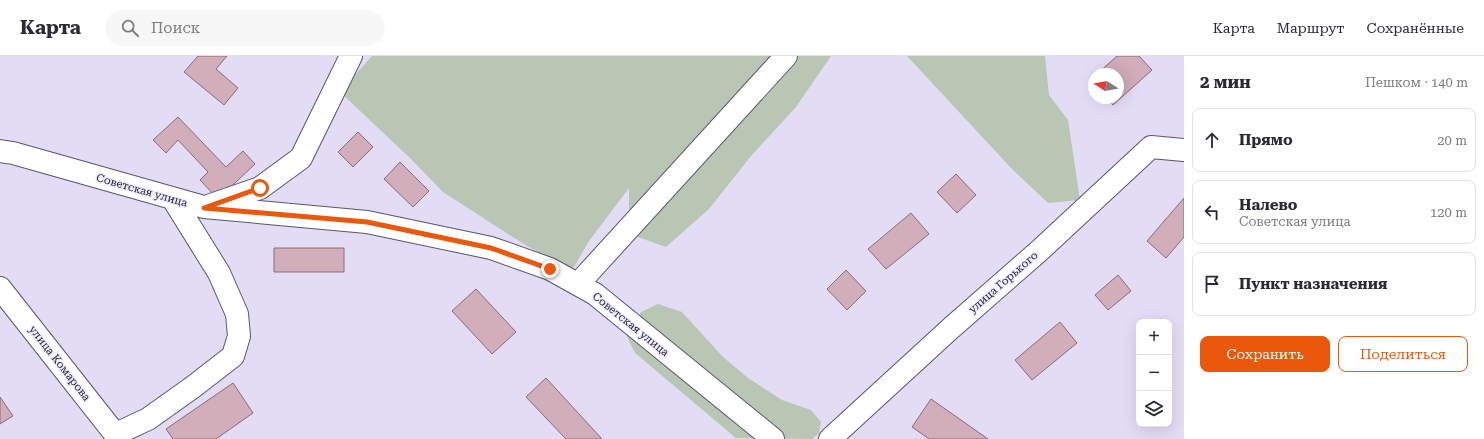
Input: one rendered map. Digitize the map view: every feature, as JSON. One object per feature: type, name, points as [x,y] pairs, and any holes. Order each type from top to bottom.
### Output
[{"type":"street","points":[[204,208],[260,188],[301,158],[351,56]]},
{"type":"street","points":[[578,284],[786,56]]},
{"type":"street","name":"улица Горького","points":[[830,439],[950,329],[1038,252],[1151,147],[1184,150]]},
{"type":"street","name":"Советская улица","points":[[0,151],[13,153],[204,208],[367,222],[491,248],[550,269],[596,294],[773,439]]},
{"type":"street","points":[[117,436],[148,419],[233,356],[239,336],[237,314],[219,273],[174,199]]},
{"type":"street","name":"улица Комарова","points":[[0,288],[117,436]]},
{"type":"green space","points":[[372,56],[831,56],[796,107],[751,156],[709,209],[666,247],[629,234],[629,188],[589,241],[571,272],[511,236],[443,192],[411,159],[340,92]]},
{"type":"green space","points":[[907,56],[1045,56],[1049,95],[1068,120],[1080,200],[1048,203],[1012,169]]},
{"type":"green space","points":[[658,304],[682,312],[723,357],[748,378],[782,400],[811,410],[821,422],[819,433],[812,439],[736,438],[635,353],[627,337],[641,312]]},
{"type":"building","points":[[198,56],[227,56],[216,69],[238,88],[224,105],[184,72]]},
{"type":"building","points":[[1117,56],[1139,56],[1152,70],[1124,95],[1124,68],[1104,68]]},
{"type":"building","points":[[178,117],[226,167],[243,151],[255,164],[218,199],[200,180],[208,172],[178,140],[166,153],[153,140]]},
{"type":"building","points":[[358,132],[373,147],[353,167],[338,152]]},
{"type":"building","points":[[400,162],[429,191],[413,207],[384,179]]},
{"type":"building","points":[[956,174],[976,195],[957,213],[937,192]]},
{"type":"building","points":[[1184,198],[1184,237],[1166,258],[1147,241]]},
{"type":"building","points":[[911,213],[929,234],[886,269],[868,249]]},
{"type":"building","points":[[274,248],[344,248],[344,272],[274,272]]},
{"type":"building","points":[[846,270],[866,291],[847,310],[827,289]]},
{"type":"building","points":[[1118,275],[1131,291],[1108,310],[1095,295]]},
{"type":"building","points":[[476,289],[516,332],[492,354],[452,311]]},
{"type":"building","points":[[1060,322],[1077,343],[1032,380],[1015,360]]},
{"type":"building","points":[[546,378],[602,439],[566,439],[526,397]]},
{"type":"building","points":[[233,383],[253,413],[216,439],[173,439],[166,429]]},
{"type":"building","points":[[0,397],[13,416],[0,424]]},
{"type":"building","points":[[931,399],[988,439],[929,439],[912,427]]},
{"type":"route","points":[[260,188],[204,208],[367,222],[491,248],[550,269]]}]
